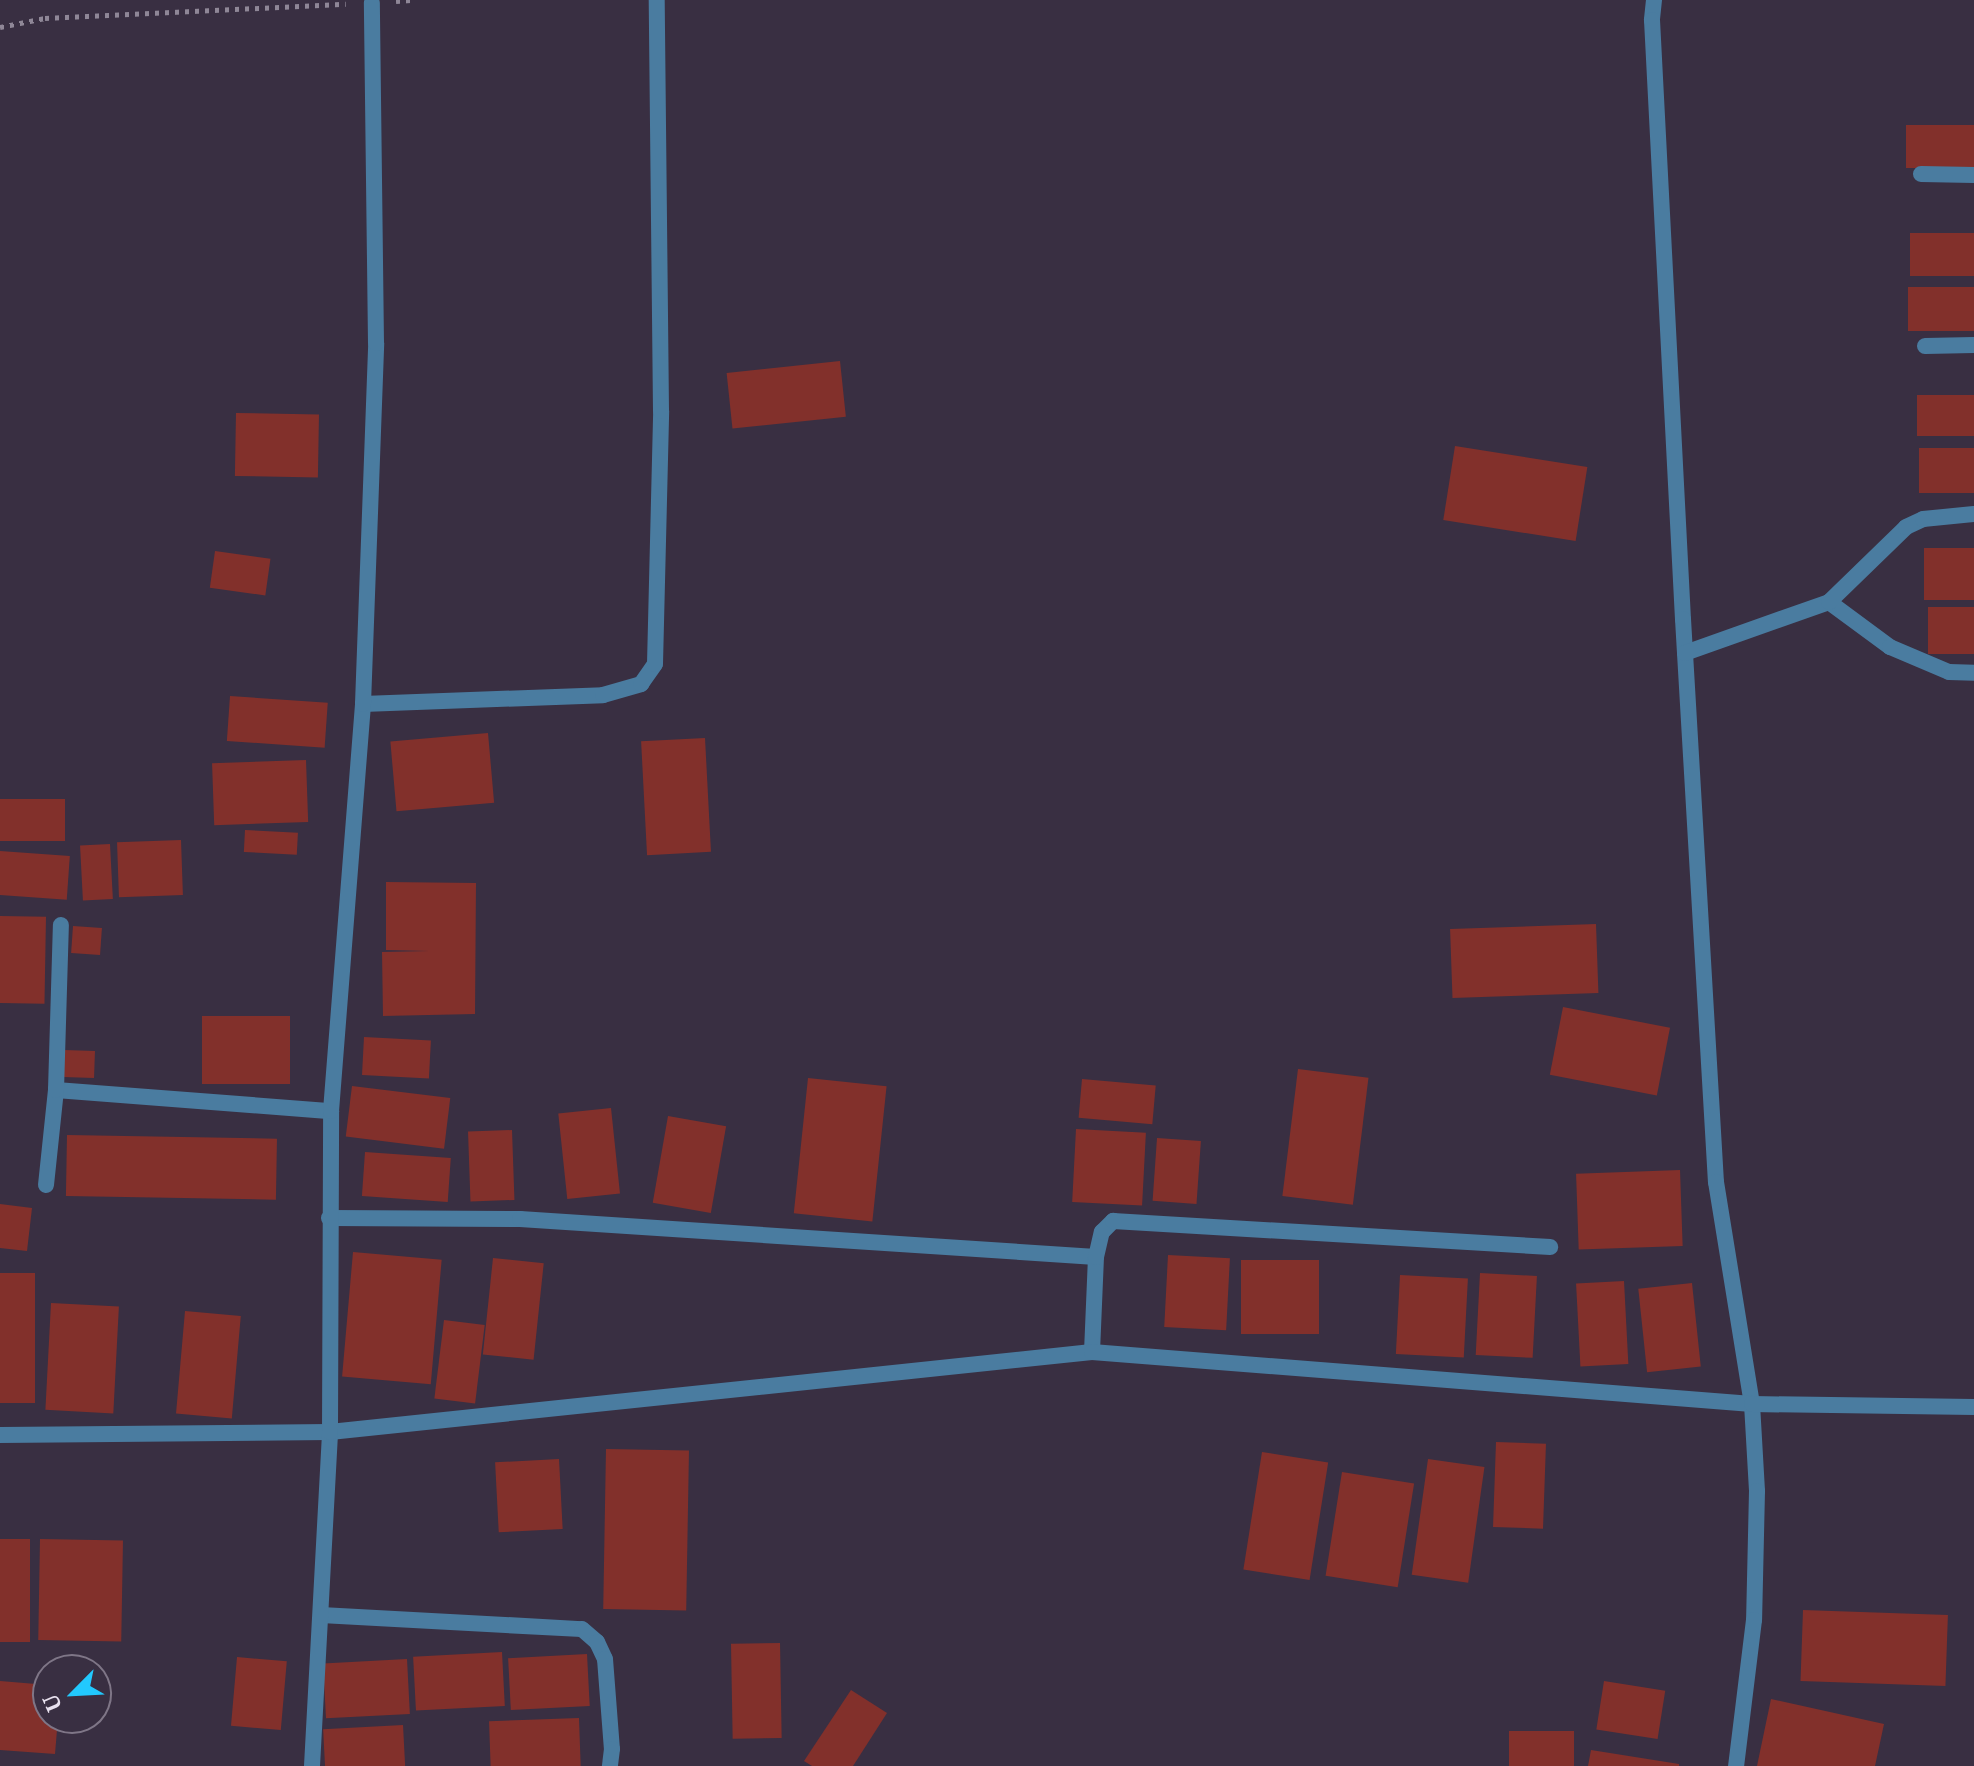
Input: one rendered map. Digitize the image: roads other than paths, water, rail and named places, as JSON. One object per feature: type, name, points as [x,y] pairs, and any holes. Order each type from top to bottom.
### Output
[{"type":"street","points":[[363,704],[603,695],[622,692],[641,684],[655,664],[661,411],[657,0]]},
{"type":"street","points":[[1654,0],[1652,20],[1685,653],[1716,1182],[1752,1404],[1757,1491],[1754,1620],[1736,1766]]},
{"type":"street","points":[[312,1766],[330,1432],[331,1111],[363,704],[376,343],[372,3]]},
{"type":"street","points":[[1921,174],[1974,175]]},
{"type":"street","points":[[1925,346],[1974,345]]},
{"type":"street","points":[[1685,653],[1829,602],[1906,527],[1923,519],[1974,514]]},
{"type":"street","points":[[1829,602],[1890,647],[1949,672],[1974,673]]},
{"type":"street","points":[[46,1185],[56,1090],[61,925]]},
{"type":"street","points":[[56,1090],[331,1111]]},
{"type":"street","points":[[329,1218],[520,1219],[1096,1257]]},
{"type":"street","points":[[1092,1352],[1096,1257],[1107,1224],[1119,1221],[1550,1247]]},
{"type":"street","points":[[0,1435],[330,1432],[1092,1352],[1752,1404],[1974,1407]]},
{"type":"street","points":[[321,1615],[582,1629],[597,1642],[605,1659],[612,1749],[610,1766]]}]
